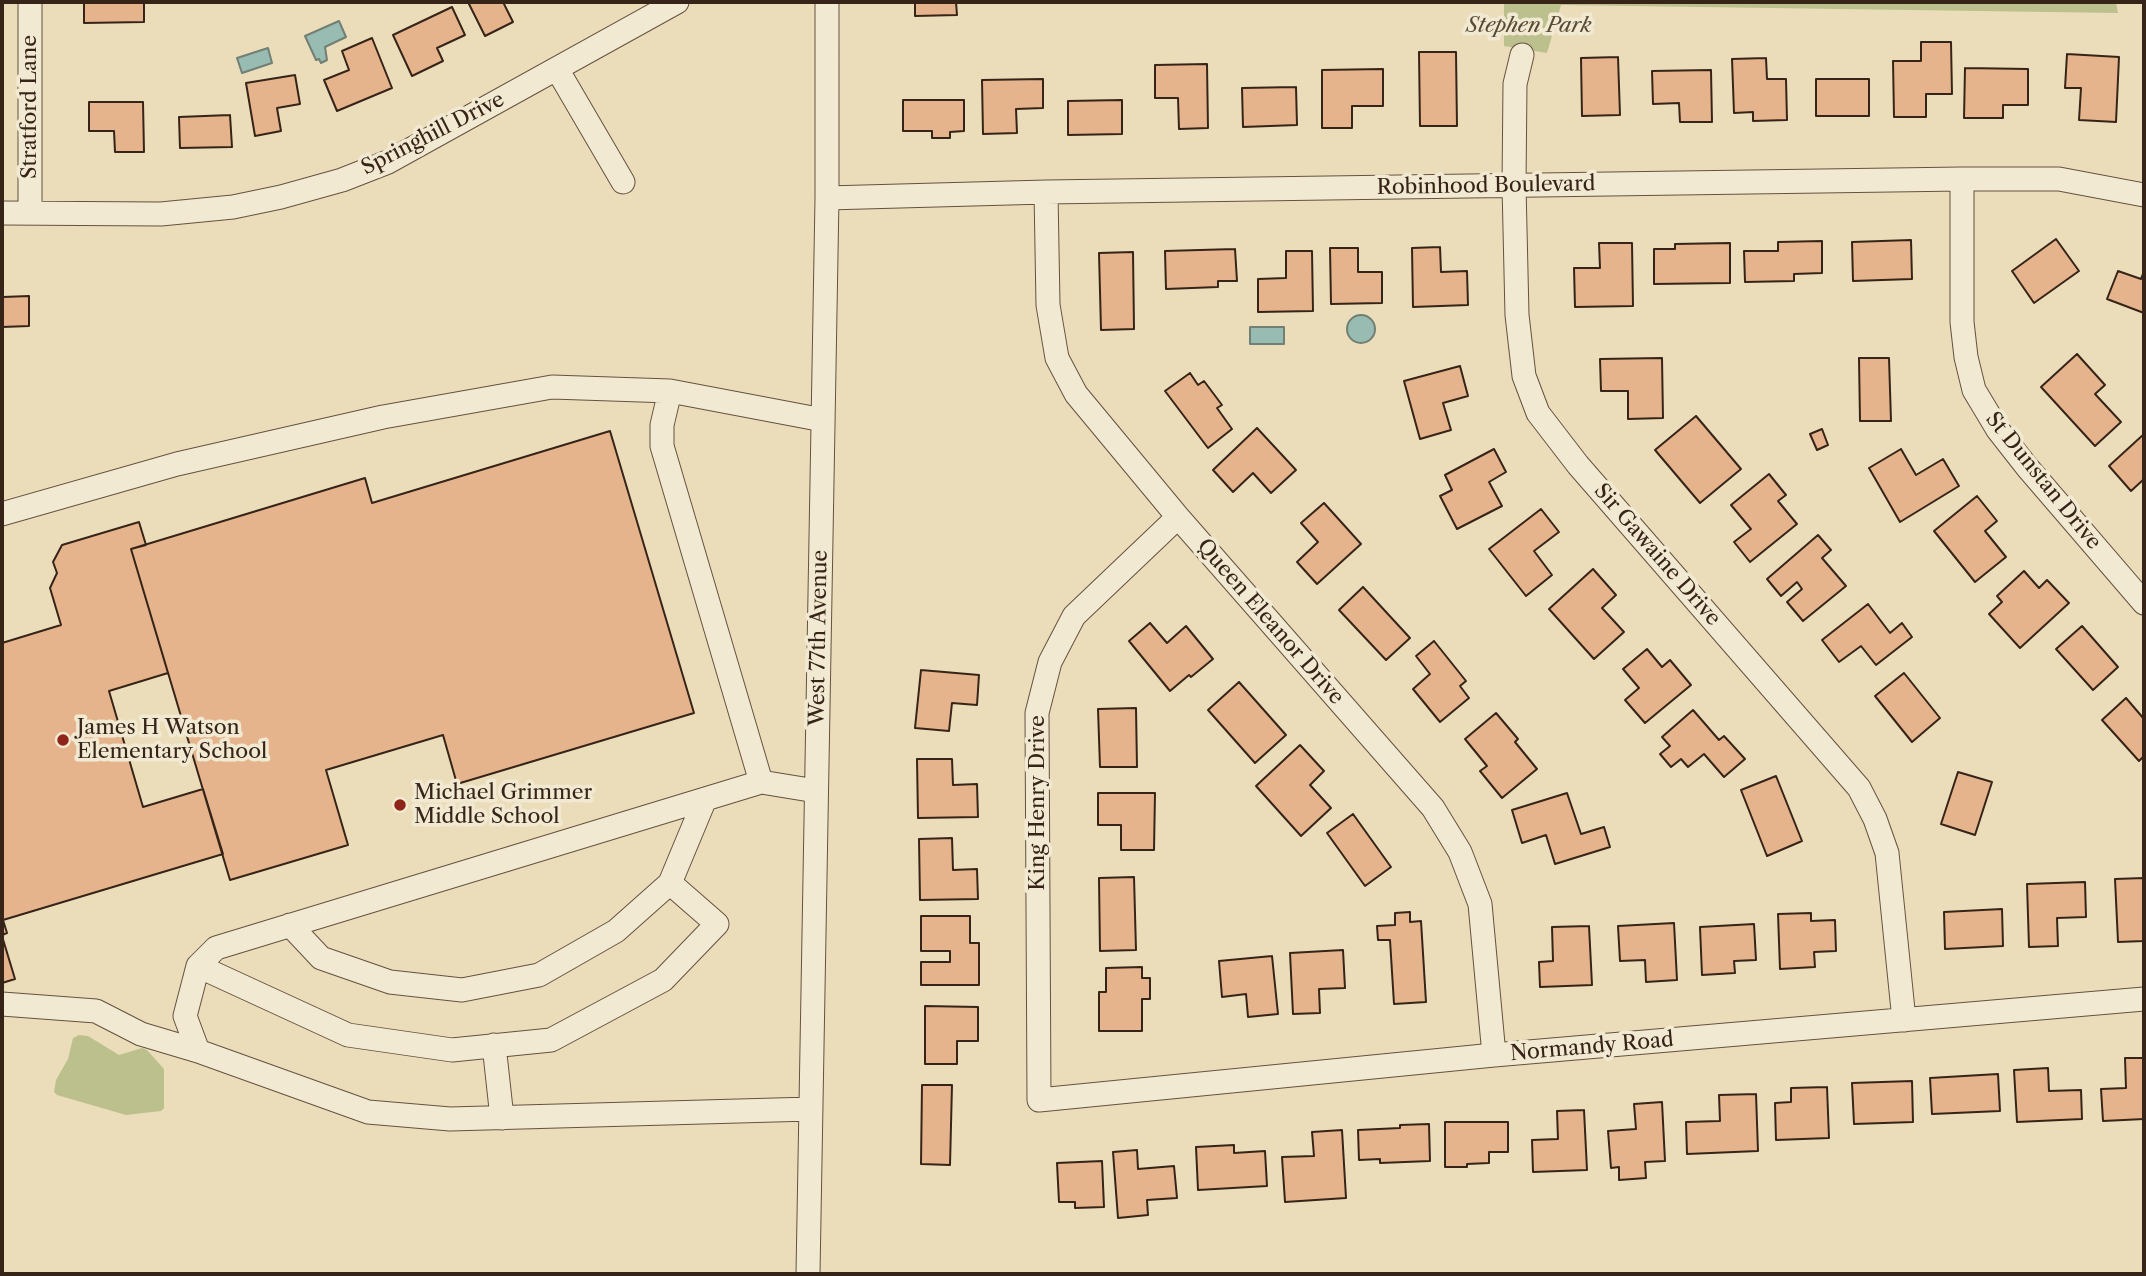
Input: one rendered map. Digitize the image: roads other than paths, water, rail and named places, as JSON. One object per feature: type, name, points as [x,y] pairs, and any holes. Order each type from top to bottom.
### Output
[{"type":"street","name":"Stratford Lane","points":[[30,2],[30,213]]},
{"type":"street","name":"Springhill Drive","points":[[2,213],[161,214],[282,197],[342,180],[388,162],[677,2]]},
{"type":"street","name":"West 77th Avenue","points":[[808,1274],[827,198],[827,2]]},
{"type":"street","name":"Sir Gawaine Drive","points":[[1522,55],[1515,84],[1517,315],[1524,376],[1538,413],[1578,465],[1859,788],[1875,819],[1887,853],[1903,1020]]},
{"type":"street","points":[[557,69],[623,182]]},
{"type":"street","name":"Robinhood Boulevard","points":[[827,198],[1046,192],[1962,179],[2059,179],[2144,195]]},
{"type":"street","name":"St Dunstan Drive","points":[[1962,179],[1962,322],[1966,357],[1974,390],[1998,430],[2026,467],[2144,603]]},
{"type":"street","name":"Queen Eleanor Drive","points":[[1046,192],[1048,306],[1057,358],[1076,394],[1178,517],[1433,808],[1460,852],[1480,904],[1494,1055]]},
{"type":"street","points":[[2,514],[177,464],[396,414],[552,387],[670,391],[823,420]]},
{"type":"street","points":[[670,391],[663,425],[663,446],[761,782]]},
{"type":"street","name":"King Henry Drive","points":[[1039,1100],[1037,713],[1050,662],[1074,615],[1178,517]]},
{"type":"street","points":[[198,1051],[185,1016],[198,966],[216,948],[761,782],[816,791]]},
{"type":"street","points":[[290,925],[321,958],[390,982],[462,990],[539,975],[616,932],[670,883],[705,799]]},
{"type":"street","points":[[198,966],[348,1035],[452,1049],[551,1040],[663,980],[717,924],[670,883]]},
{"type":"street","name":"Normandy Road","points":[[1039,1100],[1494,1055],[2144,999]]},
{"type":"street","points":[[2,1004],[96,1011],[141,1034],[198,1051],[368,1112],[450,1119],[811,1109]]},
{"type":"street","points":[[494,1045],[502,1118]]},
{"type":"water","points":[[339,21],[346,37],[325,47],[327,60],[321,63],[319,59],[316,60],[305,36]]},
{"type":"water","points":[[268,48],[272,63],[242,73],[237,58]]},
{"type":"water","points":[[1361,315],[1371,319],[1375,329],[1371,339],[1361,343],[1351,339],[1347,329],[1351,319]]},
{"type":"water","points":[[1250,327],[1284,327],[1284,344],[1250,344]]},
{"type":"place","name":"James H Watson Elementary School","points":[[63,740]]},
{"type":"place","name":"Michael Grimmer Middle School","points":[[400,805]]},
{"type":"park label","name":"Stephen Park","points":[[1529,26]]}]
